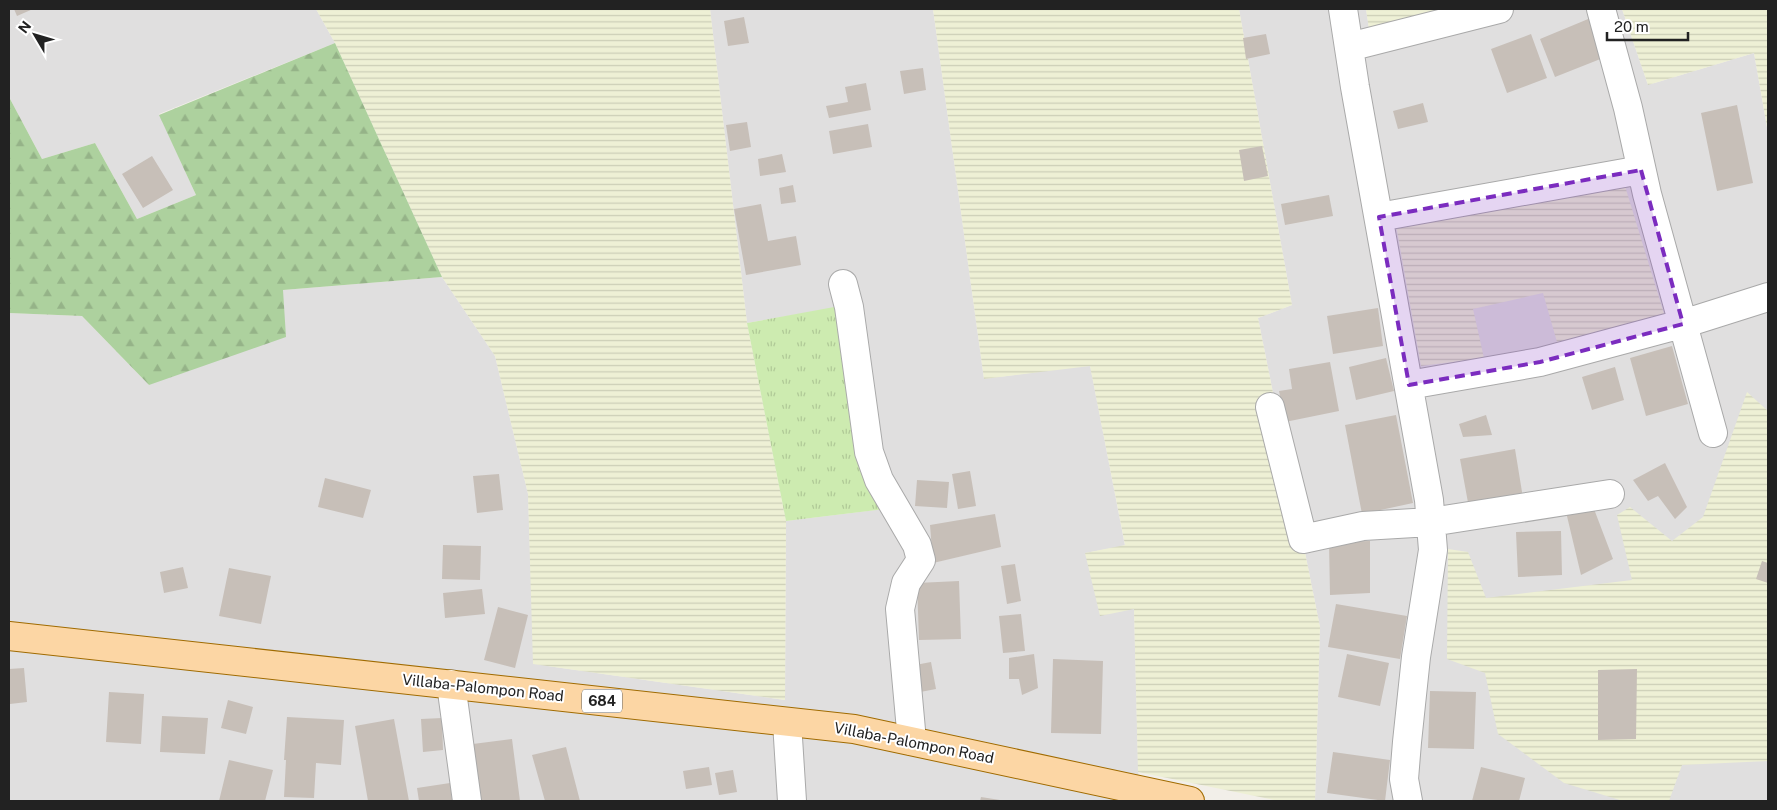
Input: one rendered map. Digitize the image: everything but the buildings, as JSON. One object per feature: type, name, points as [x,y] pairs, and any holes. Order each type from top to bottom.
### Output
[{"type":"main road","name":"Villaba-Palompon Road","points":[[9,636],[854,729],[912,741],[1110,792],[1190,801]]},
{"type":"street","points":[[1343,9],[1429,500],[1431,522],[1433,550],[1416,657],[1407,742],[1404,779],[1408,801]]},
{"type":"street","points":[[1349,46],[1499,9]]},
{"type":"street","points":[[1601,9],[1628,108],[1641,170],[1713,434]]},
{"type":"street","points":[[1378,217],[1641,170]]},
{"type":"street","points":[[843,284],[849,307],[869,452],[879,480],[917,545],[921,560],[906,583],[900,609],[912,741]]},
{"type":"street","points":[[1409,386],[1540,362],[1683,324],[1768,297]]},
{"type":"street","points":[[1270,407],[1303,539],[1363,526],[1431,522],[1610,494]]},
{"type":"street","points":[[451,684],[467,801]]},
{"type":"street","points":[[788,722],[792,801]]},
{"type":"highlighted area","points":[[1641,170],[1683,324],[1540,362],[1409,385],[1379,217]]},
{"type":"shaded area","points":[[9,9],[316,9],[335,43],[159,114],[196,195],[137,219],[95,143],[42,159],[9,97]]},
{"type":"shaded area","points":[[710,9],[933,9],[984,379],[1090,365],[1125,546],[1085,553],[1134,608],[1139,801],[9,801],[9,313],[82,316],[149,385],[283,290],[442,277],[495,356],[528,494],[534,664],[785,700],[786,521],[884,509],[856,304],[747,323]]},
{"type":"shaded area","points":[[1239,9],[1366,9],[1369,28],[1447,9],[1622,9],[1648,85],[1754,53],[1768,133],[1768,801],[1315,801],[1320,627],[1258,318],[1292,305]]},
{"type":"green space","points":[[316,9],[710,9],[747,323],[786,521],[785,700],[533,664],[528,494],[495,356],[442,277],[335,43]]},
{"type":"green space","points":[[933,9],[1239,9],[1292,305],[1258,318],[1320,627],[1315,801],[1279,801],[1138,772],[1134,609],[1100,616],[1085,553],[1125,545],[1090,366],[984,379]]},
{"type":"green space","points":[[1366,9],[1447,9],[1369,29]]},
{"type":"green space","points":[[1622,9],[1768,9],[1768,133],[1754,53],[1648,85]]},
{"type":"green space","points":[[335,43],[442,277],[283,290],[286,337],[149,385],[82,316],[9,313],[9,97],[42,159],[95,143],[137,219],[196,195],[159,115]]},
{"type":"green space","points":[[1625,186],[1665,317],[1557,342],[1543,293],[1473,309],[1484,358],[1421,366],[1396,225]]},
{"type":"green space","points":[[856,303],[885,509],[786,521],[747,323]]},
{"type":"green space","points":[[1747,392],[1768,411],[1768,761],[1682,765],[1669,801],[1623,801],[1564,783],[1498,734],[1485,673],[1447,659],[1448,549],[1468,552],[1486,598],[1632,580],[1617,515],[1630,507],[1672,541],[1703,517]]}]
